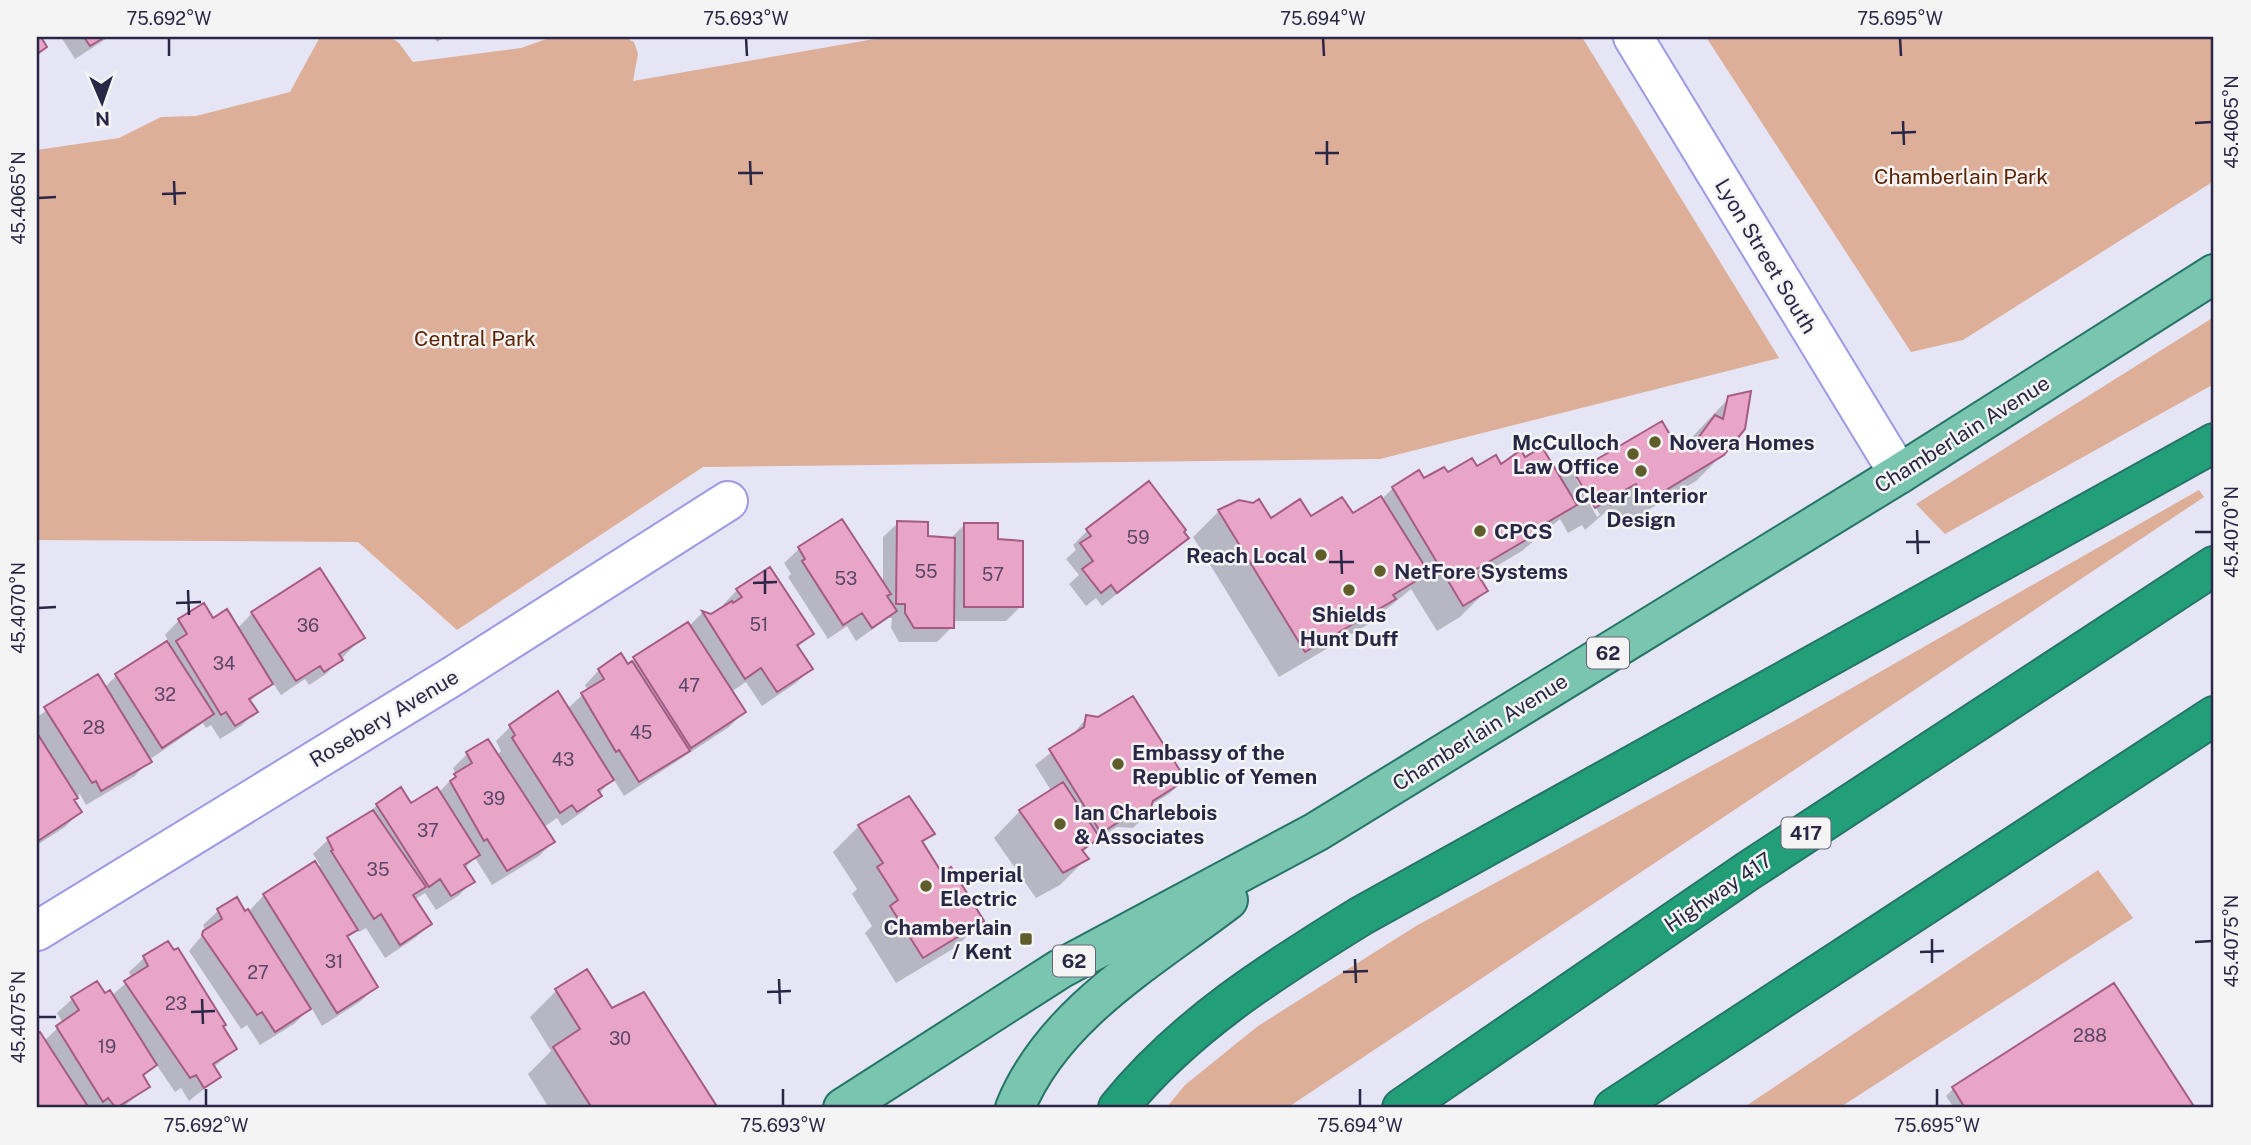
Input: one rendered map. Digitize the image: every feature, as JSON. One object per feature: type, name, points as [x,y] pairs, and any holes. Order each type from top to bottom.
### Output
[{"type":"highway","points":[[1118,1108],[1148,1071],[1240,992],[1361,916],[2214,443]]},
{"type":"highway","name":"Highway 417","points":[[1402,1108],[1748,871],[2214,566]]},
{"type":"highway","points":[[1614,1108],[2214,716]]},
{"type":"main road","name":"Chamberlain Avenue","points":[[843,1108],[1059,969],[1316,832],[1899,474],[2214,274]]},
{"type":"main road","points":[[1015,1108],[1060,1035],[1086,1009],[1316,832]]},
{"type":"street","name":"Lyon Street South","points":[[1633,37],[1899,474]]},
{"type":"street","name":"Rosebery Avenue","points":[[37,931],[453,676],[728,501]]},
{"type":"green space","name":"Central Park","points":[[320,37],[390,37],[399,43],[413,62],[521,48],[552,37],[624,37],[634,42],[638,54],[633,81],[886,37],[1582,37],[1779,358],[1380,459],[703,467],[457,630],[358,542],[37,540],[37,150],[119,138],[161,117],[196,116],[290,92]]},
{"type":"green space","name":"Chamberlain Park","points":[[1706,37],[2214,37],[2214,181],[1963,340],[1911,352]]},
{"type":"green space","points":[[2214,317],[2214,384],[1945,534],[1916,504]]},
{"type":"green space","points":[[2199,490],[2204,497],[1287,1108],[1166,1108],[1185,1085],[1258,1026],[1416,926],[1794,721]]},
{"type":"green space","points":[[2098,870],[2133,918],[1839,1108],[1743,1108]]},
{"type":"building","points":[[37,37],[41,37],[47,47],[37,54]]},
{"type":"building","points":[[84,37],[105,37],[90,46]]},
{"type":"building","points":[[1751,391],[1745,429],[1724,455],[1646,502],[1636,484],[1620,493],[1622,498],[1611,505],[1609,500],[1595,508],[1569,464],[1577,460],[1582,468],[1662,421],[1679,450],[1698,438],[1715,415],[1723,419],[1728,396]]},
{"type":"building","name":"CPCS","points":[[1542,447],[1577,505],[1548,522],[1551,525],[1475,570],[1488,591],[1463,606],[1392,487],[1419,470],[1424,478],[1444,467],[1448,472],[1472,458],[1477,466],[1496,455],[1501,464],[1521,450],[1525,457]]},
{"type":"building","points":[[1149,481],[1186,530],[1184,532],[1189,538],[1117,593],[1111,585],[1101,593],[1082,569],[1093,561],[1080,543],[1091,536],[1086,529]]},
{"type":"building","points":[[1381,496],[1429,573],[1393,595],[1396,599],[1305,652],[1218,510],[1239,500],[1253,503],[1259,499],[1271,518],[1300,499],[1311,516],[1342,497],[1353,513]]},
{"type":"building","points":[[842,519],[891,594],[887,596],[897,611],[872,628],[862,613],[843,625],[802,561],[805,559],[798,547]]},
{"type":"building","points":[[897,521],[928,522],[928,536],[955,538],[954,628],[914,628],[905,613],[905,604],[896,604]]},
{"type":"building","points":[[964,523],[998,523],[998,539],[1023,541],[1023,607],[964,607]]},
{"type":"building","points":[[770,567],[814,634],[797,645],[813,669],[777,692],[761,668],[745,679],[702,611],[711,614],[732,601],[733,603],[742,597],[736,589]]},
{"type":"building","points":[[320,568],[365,638],[339,654],[343,660],[324,672],[320,666],[296,681],[251,612]]},
{"type":"building","points":[[204,603],[213,618],[227,609],[273,684],[249,699],[258,712],[235,726],[226,712],[221,715],[176,641],[187,634],[178,619]]},
{"type":"building","points":[[688,622],[746,712],[691,748],[633,657]]},
{"type":"building","points":[[167,641],[214,714],[162,748],[115,674]]},
{"type":"building","points":[[621,653],[628,664],[632,661],[690,751],[639,782],[619,750],[616,752],[581,693],[604,679],[598,669]]},
{"type":"building","points":[[98,674],[152,762],[101,791],[96,781],[92,783],[44,707]]},
{"type":"building","points":[[558,691],[614,780],[598,790],[602,796],[577,812],[572,805],[560,813],[512,738],[515,735],[509,725]]},
{"type":"building","name":"Embassy of the Republic of Yemen","points":[[1133,696],[1186,780],[1153,801],[1149,814],[1133,813],[1101,833],[1049,749],[1084,727],[1086,715],[1098,717]]},
{"type":"building","points":[[37,733],[78,798],[74,800],[82,812],[38,841]]},
{"type":"building","points":[[488,739],[555,842],[507,871],[487,839],[484,841],[450,781],[456,777],[454,774],[472,763],[466,752]]},
{"type":"building","name":"Ian Charlebois & Associates","points":[[1063,782],[1100,838],[1082,850],[1089,859],[1063,873],[1019,810]]},
{"type":"building","points":[[401,787],[411,803],[437,787],[480,855],[464,865],[475,882],[451,896],[440,879],[429,887],[376,804]]},
{"type":"building","name":"Imperial Electric","points":[[909,796],[935,834],[922,841],[942,873],[951,867],[984,921],[923,958],[890,906],[898,900],[877,867],[883,863],[858,825]]},
{"type":"building","points":[[373,810],[426,887],[413,895],[432,924],[400,945],[381,914],[374,919],[331,851],[333,850],[327,838]]},
{"type":"building","points":[[315,861],[358,930],[347,936],[378,987],[337,1013],[263,894]]},
{"type":"building","points":[[237,897],[245,911],[248,909],[311,1009],[275,1032],[262,1012],[257,1015],[202,935],[203,931],[222,919],[217,909]]},
{"type":"building","points":[[168,941],[174,950],[178,948],[226,1025],[223,1026],[237,1049],[213,1064],[221,1077],[204,1088],[196,1075],[190,1078],[124,981],[148,966],[143,956]]},
{"type":"building","points":[[587,969],[612,1008],[644,992],[718,1108],[592,1108],[553,1047],[580,1029],[555,989]]},
{"type":"building","points":[[97,981],[105,993],[110,990],[157,1065],[143,1075],[150,1087],[116,1108],[108,1098],[103,1102],[56,1026],[79,1010],[71,997]]},
{"type":"building","points":[[2114,983],[2195,1108],[1965,1108],[1952,1087]]},
{"type":"building","points":[[40,1032],[89,1108],[37,1108],[37,1034]]},
{"type":"place","name":"Novera Homes","points":[[1655,442]]},
{"type":"place","name":"McCulloch Law Office","points":[[1633,454]]},
{"type":"place","name":"Clear Interior Design","points":[[1641,471]]},
{"type":"place","name":"CPCS","points":[[1480,531]]},
{"type":"place","name":"Reach Local","points":[[1321,555]]},
{"type":"place","name":"NetFore Systems","points":[[1380,571]]},
{"type":"place","name":"Shields Hunt Duff","points":[[1349,590]]},
{"type":"place","name":"Embassy of the Republic of Yemen","points":[[1118,764]]},
{"type":"place","name":"Ian Charlebois & Associates","points":[[1060,824]]},
{"type":"place","name":"Imperial Electric","points":[[926,886]]},
{"type":"place","name":"Chamberlain / Kent","points":[[1026,939]]}]
